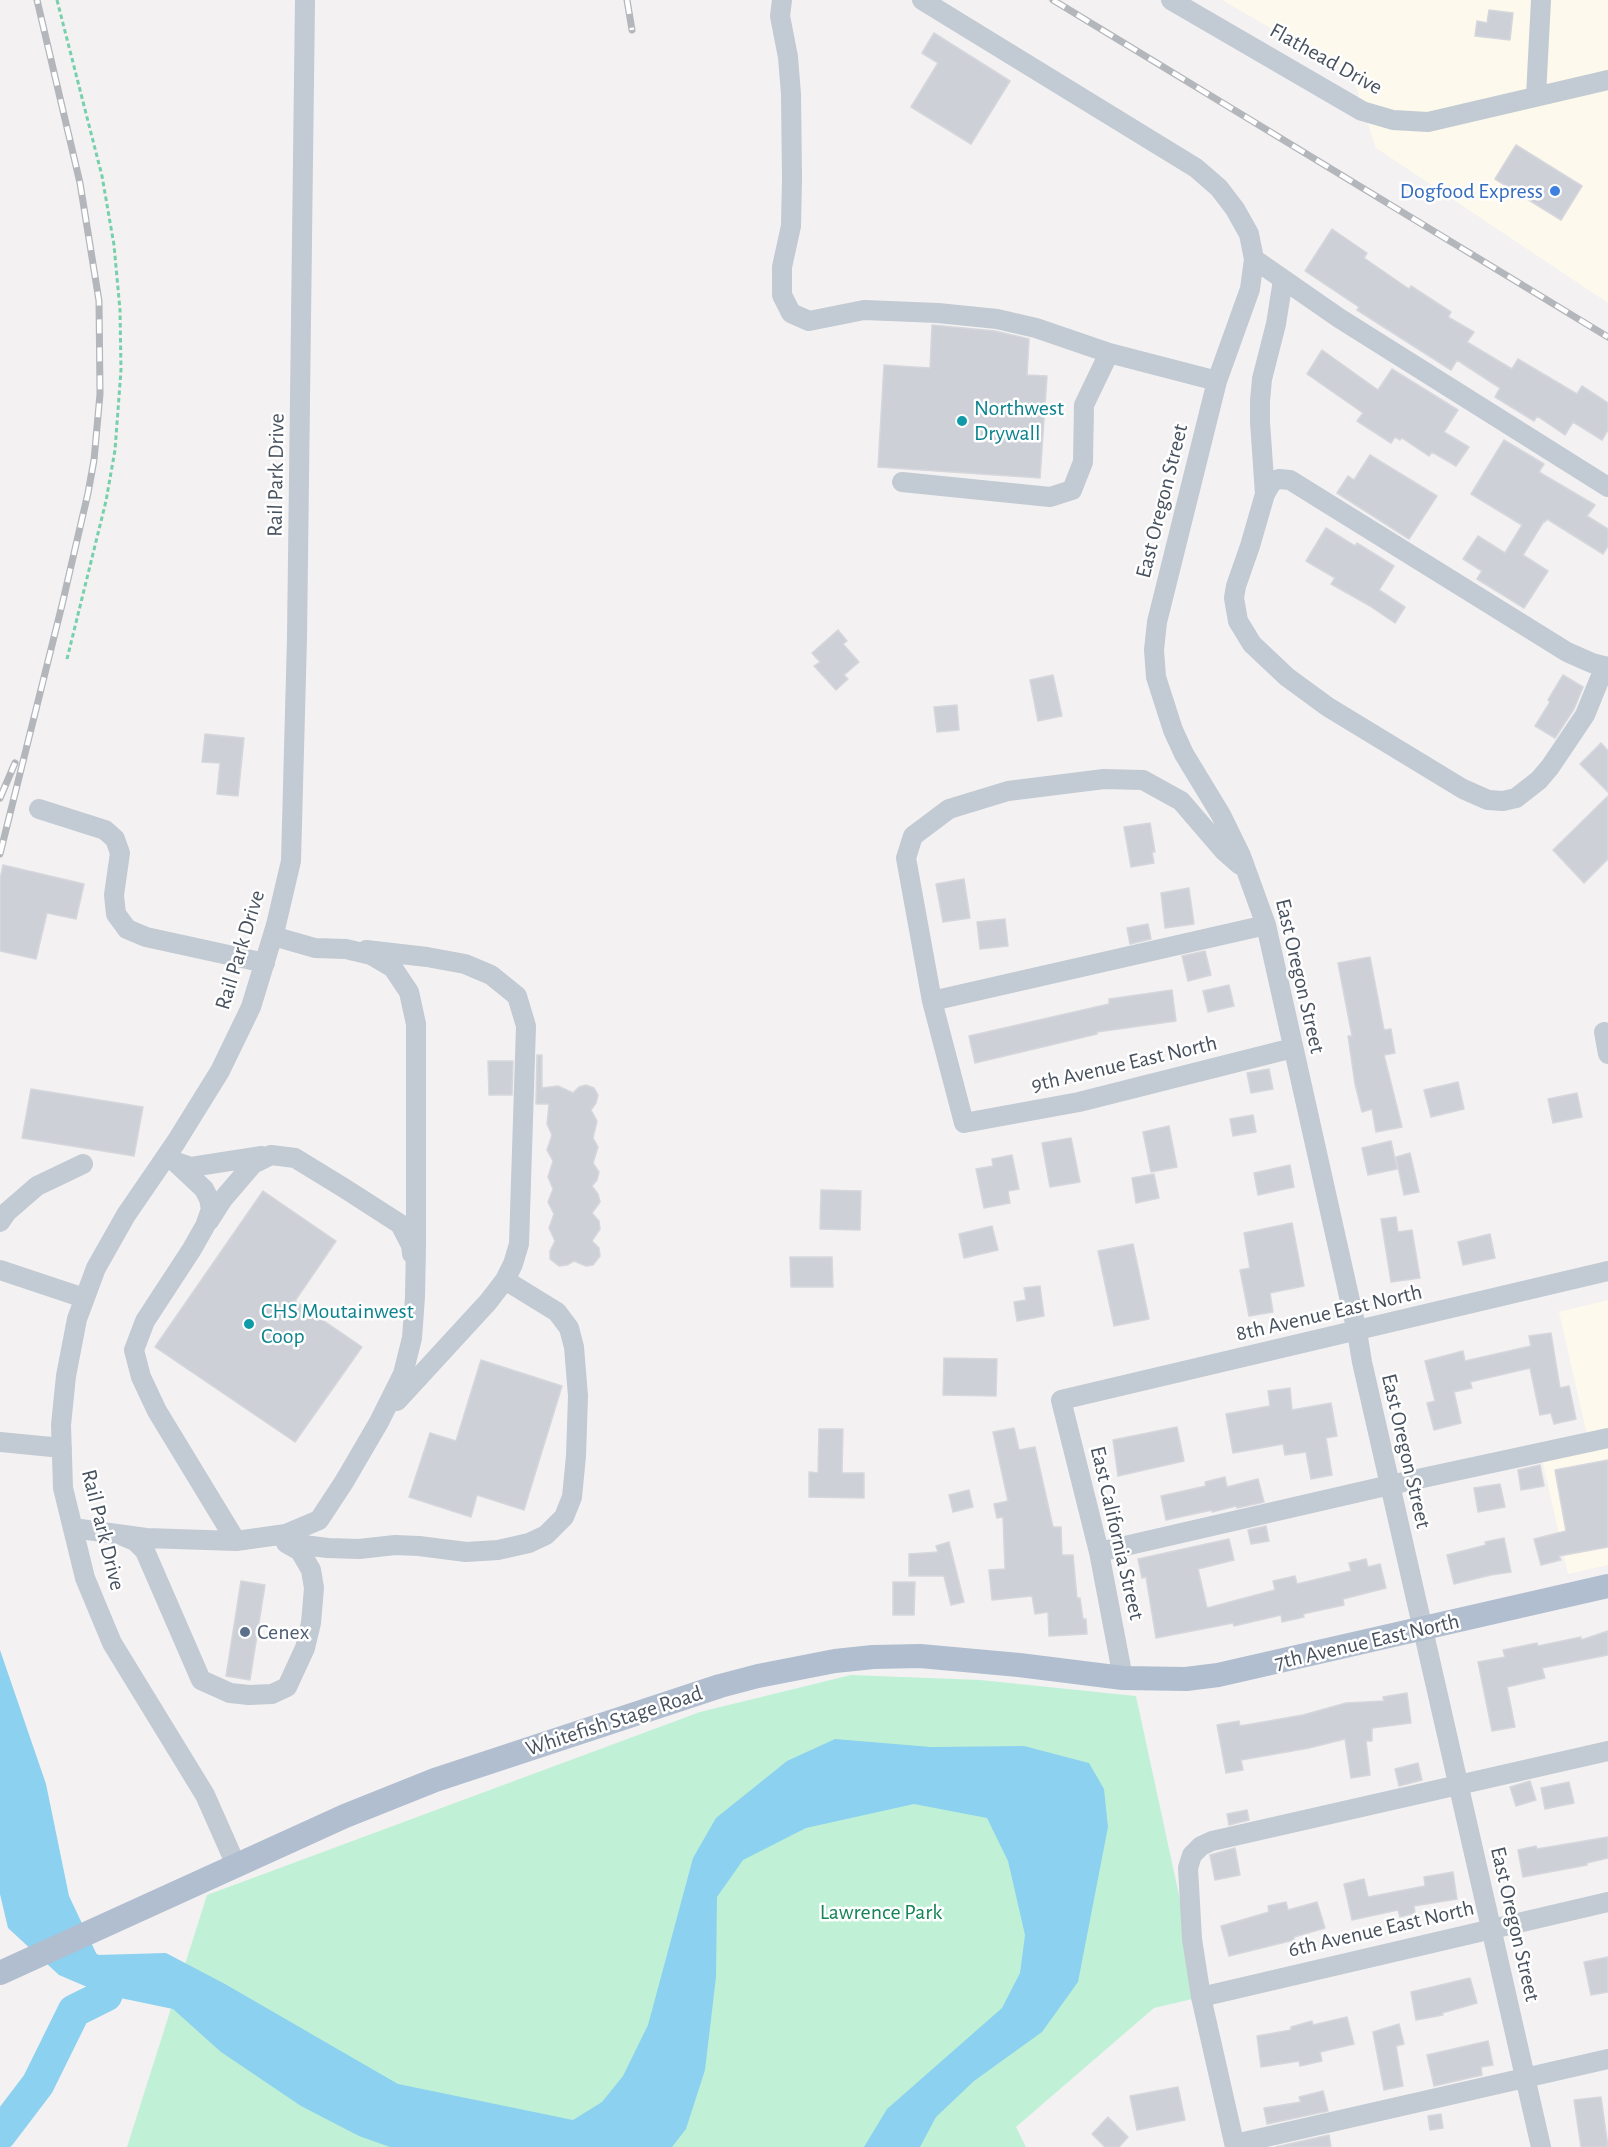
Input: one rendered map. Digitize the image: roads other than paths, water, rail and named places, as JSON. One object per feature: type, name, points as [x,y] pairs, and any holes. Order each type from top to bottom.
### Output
[{"type":"main road","name":"7th Avenue East North","points":[[1123,1678],[1186,1679],[1218,1675],[1608,1586]]},
{"type":"main road","name":"Whitefish Stage Road","points":[[0,1973],[345,1816],[435,1780],[720,1686],[797,1667],[873,1657],[920,1656],[1123,1678]]},
{"type":"street","name":"Rail Park Drive","points":[[236,1865],[205,1796],[112,1643],[85,1578],[63,1488],[61,1425],[66,1376],[76,1318],[96,1268],[126,1215],[169,1160],[220,1071],[251,1007],[273,936],[291,861],[295,779],[305,0]]},
{"type":"street","points":[[782,0],[780,16],[788,57],[791,94],[792,177],[791,226],[782,267],[782,295],[791,314],[808,321],[864,310],[938,313],[997,319],[1036,327],[1109,353],[1217,381]]},
{"type":"street","name":"East Oregon Street","points":[[922,0],[1196,168],[1219,188],[1235,209],[1249,234],[1254,259],[1250,289],[1217,381],[1157,622],[1154,650],[1156,677],[1173,730],[1184,754],[1221,815],[1247,870],[1266,925],[1422,1630],[1541,2147]]},
{"type":"street","name":"Flathead Drive","points":[[1171,0],[1362,111],[1393,120],[1428,122],[1608,80]]},
{"type":"street","points":[[1536,96],[1541,0]]},
{"type":"street","points":[[1254,259],[1339,318],[1608,487]]},
{"type":"street","points":[[1265,494],[1260,401],[1266,359],[1276,324],[1283,280]]},
{"type":"street","points":[[902,482],[1050,497],[1072,490],[1083,462],[1084,405],[1109,353]]},
{"type":"street","points":[[1279,479],[1290,480],[1567,652],[1592,663],[1607,666],[1585,715],[1539,780],[1516,798],[1503,801],[1488,800],[1470,793],[1328,707],[1262,656],[1244,632],[1235,610],[1236,586],[1265,494],[1272,482],[1279,479]]},
{"type":"street","points":[[1247,870],[1224,851],[1181,801],[1143,780],[1104,779],[1008,791],[949,809],[913,836],[906,858],[932,1000],[1266,925]]},
{"type":"street","points":[[39,809],[105,830],[115,839],[120,853],[114,895],[116,914],[127,929],[146,937],[265,963]]},
{"type":"street","points":[[73,1528],[146,1538],[236,1541],[286,1534],[319,1520],[392,1407],[488,1302],[505,1280],[519,1244],[526,1026],[517,996],[491,975],[465,964],[398,953],[315,948],[273,936]]},
{"type":"street","points":[[346,949],[371,955],[393,968],[409,992],[416,1024],[416,1281],[412,1338],[404,1374],[368,1442]]},
{"type":"street","name":"9th Avenue East North","points":[[932,1000],[964,1123],[1079,1102],[1293,1048]]},
{"type":"street","points":[[1604,1032],[1608,1054]]},
{"type":"street","points":[[384,1213],[394,1215],[407,1207],[411,1199],[416,1154]]},
{"type":"street","points":[[169,1160],[191,1167],[271,1155],[295,1158],[400,1224],[411,1245],[416,1281]]},
{"type":"street","points":[[236,1541],[157,1411],[141,1377],[134,1350],[145,1321],[205,1226],[238,1180],[253,1164],[271,1155]]},
{"type":"street","points":[[169,1160],[204,1189],[211,1209],[205,1226]]},
{"type":"street","points":[[0,1222],[6,1212],[37,1186],[83,1164]]},
{"type":"street","points":[[0,1269],[84,1298]]},
{"type":"street","name":"8th Avenue East North","points":[[1061,1400],[1608,1271]]},
{"type":"street","points":[[259,1538],[328,1548],[359,1549],[395,1545],[466,1552],[498,1550],[529,1543],[546,1535],[564,1517],[572,1497],[576,1456],[578,1396],[574,1347],[569,1328],[557,1312],[505,1280]]},
{"type":"street","name":"East California Street","points":[[1061,1400],[1099,1552],[1123,1678]]},
{"type":"street","points":[[1099,1552],[1608,1438]]},
{"type":"street","points":[[0,1442],[62,1448]]},
{"type":"street","points":[[115,1533],[135,1541],[145,1551],[201,1680],[230,1693],[249,1695],[272,1694],[287,1687],[305,1648],[311,1623],[313,1600],[311,1570],[300,1551],[287,1543]]},
{"type":"street","points":[[1608,1751],[1223,1839],[1202,1846],[1192,1855],[1188,1868],[1192,1939],[1201,1997],[1235,2146],[1608,2059]]},
{"type":"street","name":"6th Avenue East North","points":[[1201,1997],[1608,1902]]},
{"type":"water","points":[[0,1650],[46,1784],[69,1896],[97,1955],[166,1953],[225,1984],[398,2084],[573,2120],[602,2102],[623,2076],[648,2025],[693,1858],[716,1818],[787,1761],[835,1739],[931,1747],[1024,1746],[1089,1763],[1104,1789],[1108,1827],[1078,1982],[1042,2032],[974,2081],[936,2117],[920,2147],[864,2147],[887,2109],[1002,2008],[1020,1973],[1025,1935],[1008,1861],[987,1818],[914,1804],[806,1828],[743,1860],[717,1897],[716,1977],[705,2070],[686,2129],[672,2147],[390,2147],[359,2136],[301,2106],[221,2052],[173,2009],[106,1995],[59,1975],[8,1928],[0,1894]]},
{"type":"waterway","points":[[0,2134],[38,2084],[74,2011],[106,1995],[110,1979],[86,1967]]},
{"type":"railway","points":[[0,854],[88,493],[94,460],[100,394],[99,301],[80,183],[37,0]]},
{"type":"railway","points":[[627,0],[632,30]]},
{"type":"railway","points":[[1053,0],[1608,337]]},
{"type":"railway","points":[[0,798],[15,763]]},
{"type":"place","name":"Dogfood Express","points":[[1555,191]]},
{"type":"place","name":"Northwest Drywall","points":[[962,421]]},
{"type":"place","name":"CHS Moutainwest Coop","points":[[249,1324]]},
{"type":"place","name":"Cenex","points":[[245,1632]]},
{"type":"park label","name":"Lawrence Park","points":[[881,1912]]}]
